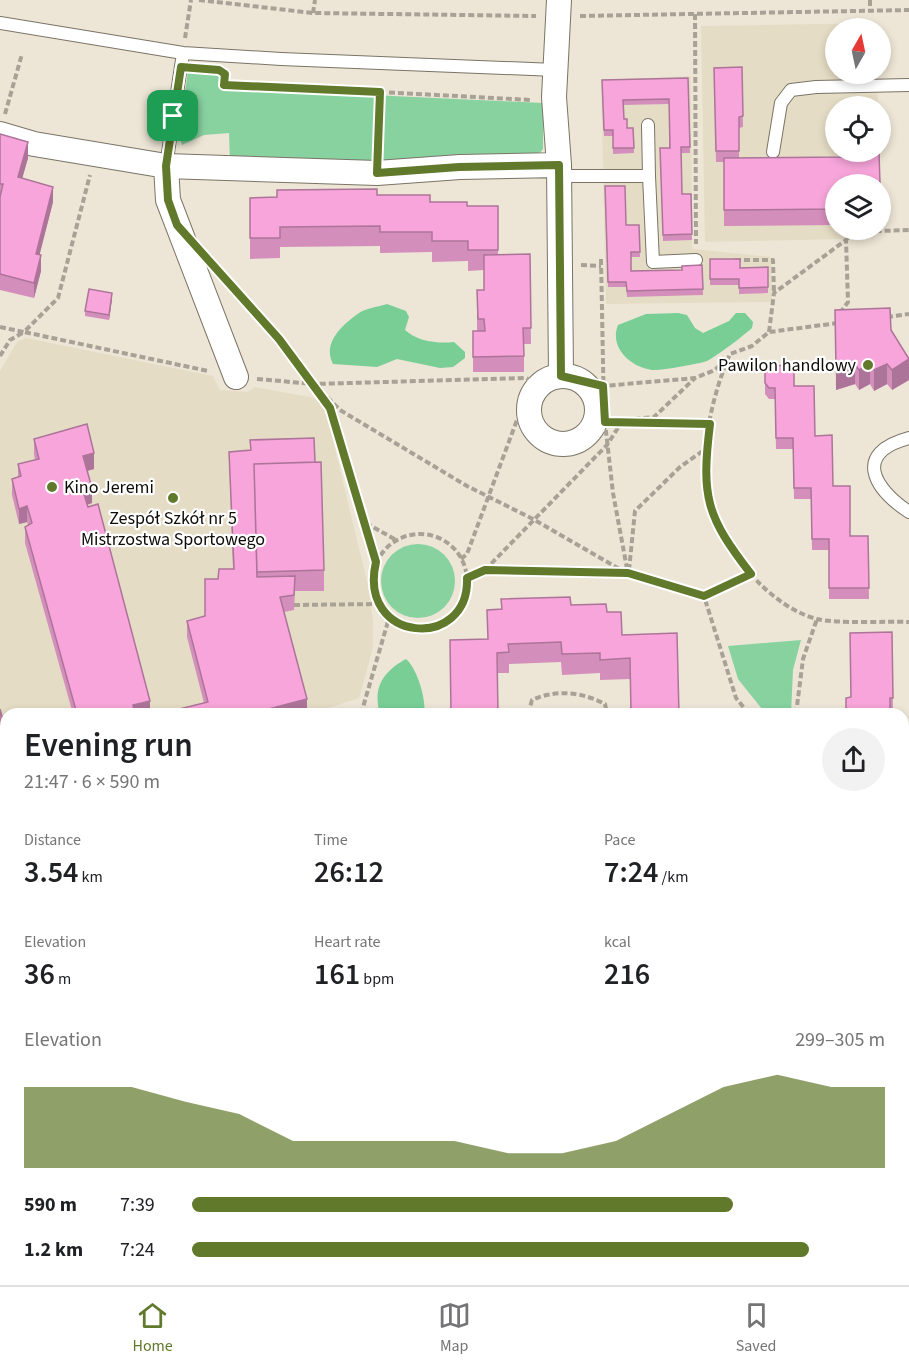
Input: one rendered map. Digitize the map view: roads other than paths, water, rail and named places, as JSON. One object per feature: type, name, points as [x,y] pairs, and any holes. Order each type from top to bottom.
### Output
[{"type":"street","points":[[559,0],[554,97],[559,171],[582,381],[596,400],[602,431],[574,443],[553,444],[534,430],[529,416],[534,394],[549,379],[582,381]]},
{"type":"street","points":[[0,134],[34,144],[166,166],[377,173],[459,167],[559,171]]},
{"type":"street","points":[[166,166],[168,200],[236,377]]},
{"type":"lane","points":[[0,23],[183,52],[281,59],[555,70]]},
{"type":"lane","points":[[166,166],[183,52]]},
{"type":"lane","points":[[773,152],[781,103],[791,90],[816,87],[909,85]]},
{"type":"lane","points":[[648,125],[653,262],[696,260]]},
{"type":"lane","points":[[559,171],[649,176]]},
{"type":"lane","points":[[909,438],[880,451],[873,466],[875,481],[881,489],[909,512]]},
{"type":"place","name":"Pawilon handlowy","points":[[868,365]]},
{"type":"place","name":"Kino Jeremi","points":[[52,487]]},
{"type":"place","name":"Zespół Szkół nr 5 Mistrzostwa Sportowego","points":[[173,498]]}]
